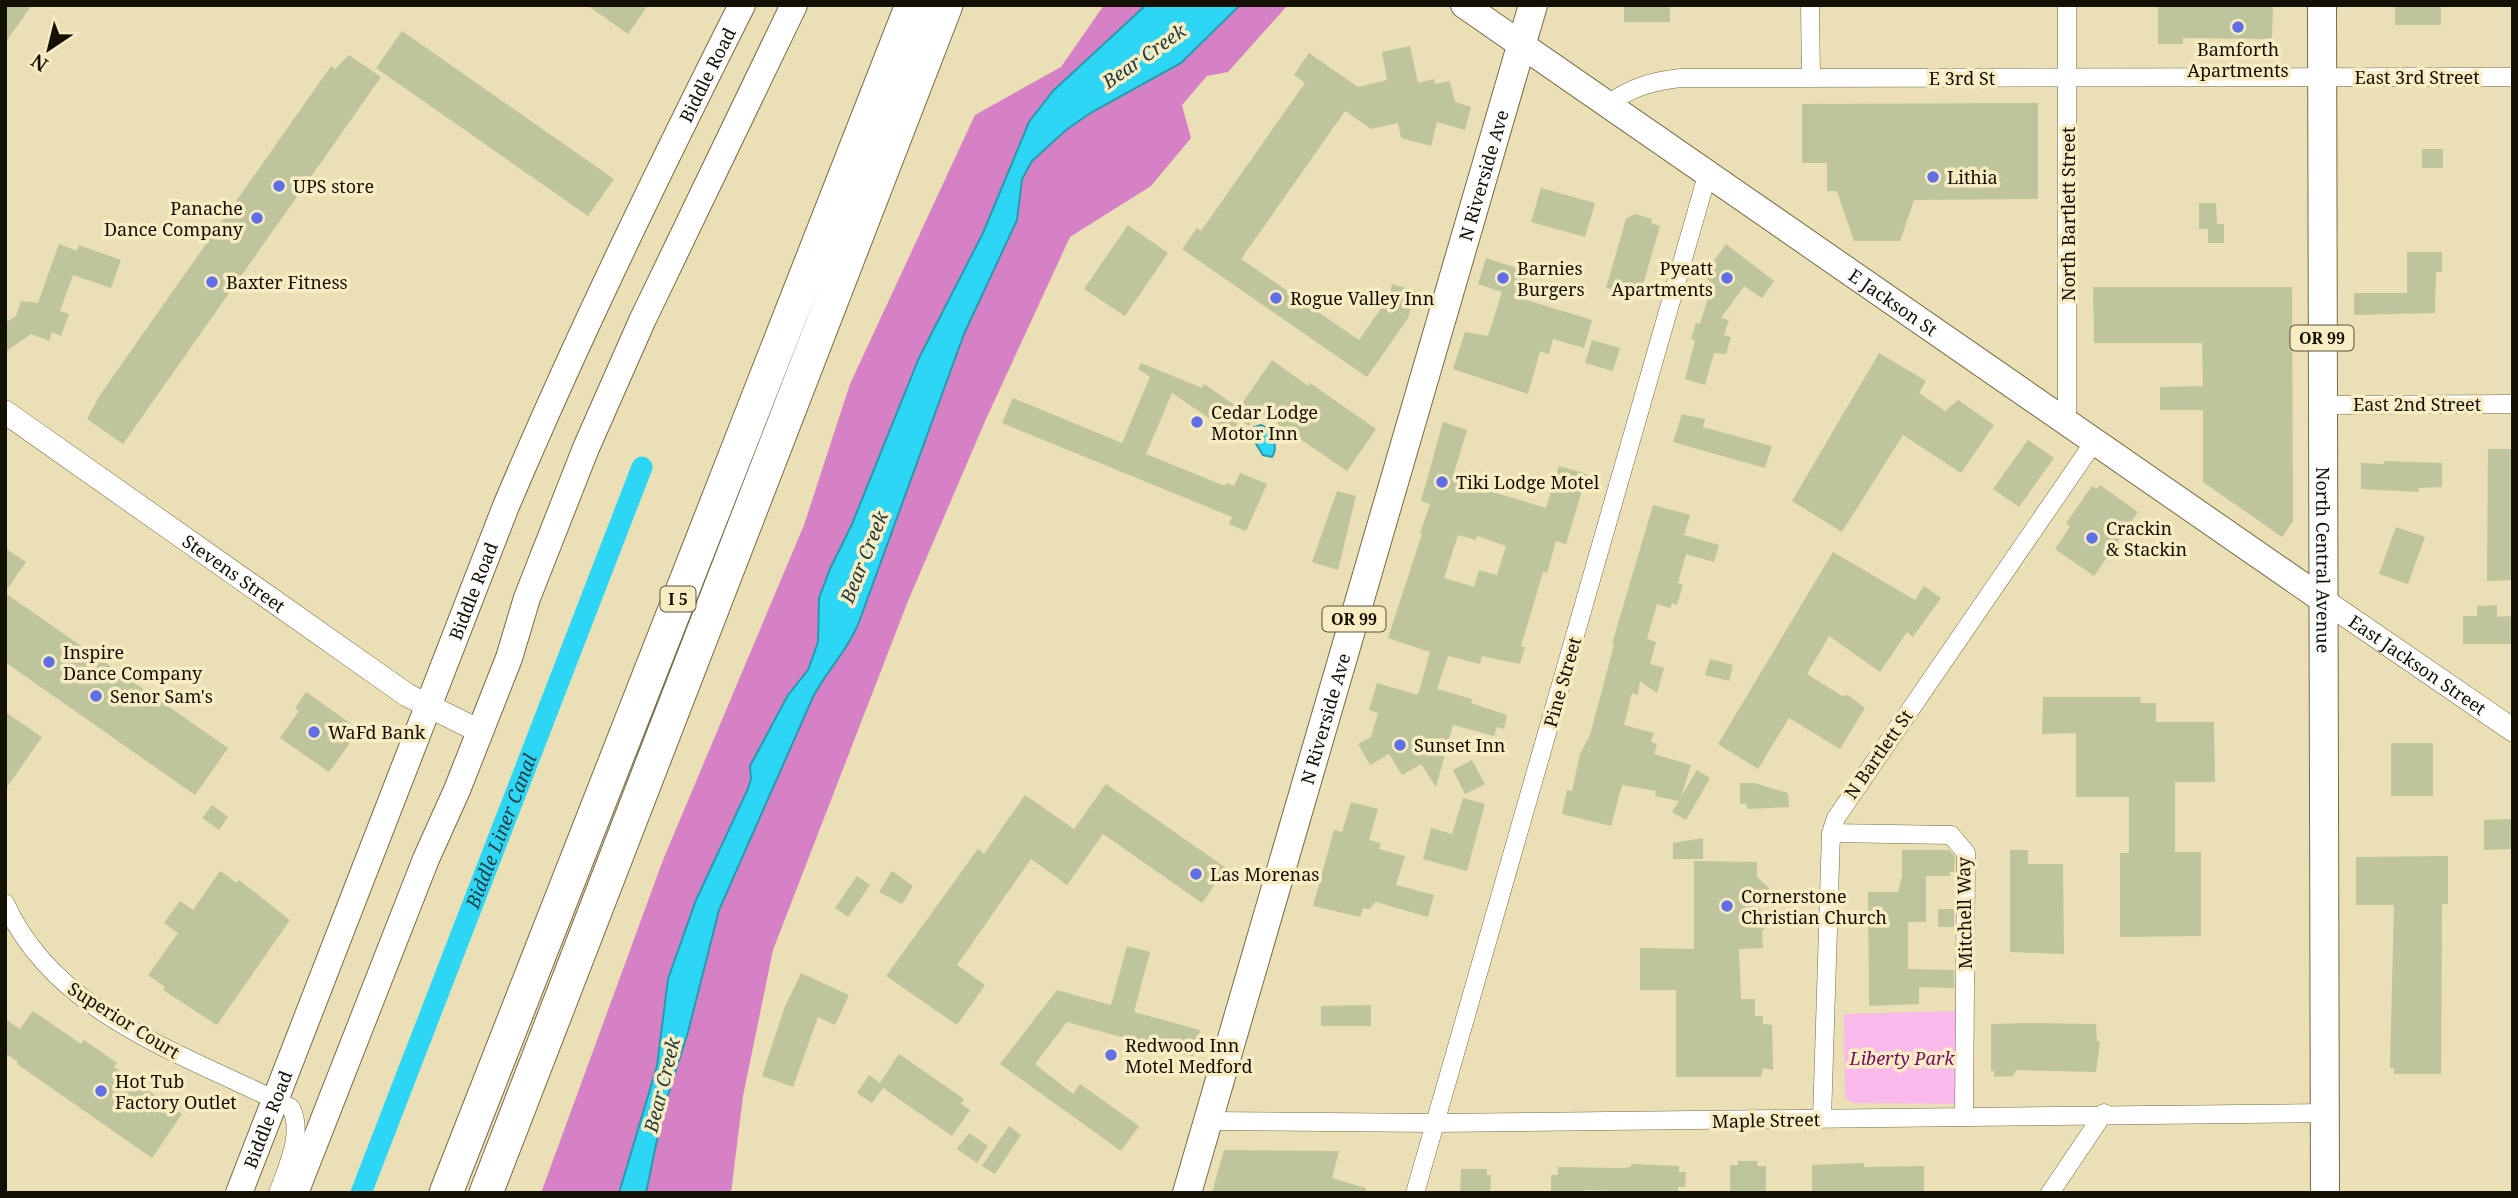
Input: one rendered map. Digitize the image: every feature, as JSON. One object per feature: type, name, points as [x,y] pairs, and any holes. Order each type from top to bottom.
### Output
[{"type":"highway","name":"I 5","points":[[446,1193],[912,5]]},
{"type":"highway","name":"I 5","points":[[486,1193],[946,5]]},
{"type":"main road","name":"Biddle Road","points":[[239,1193],[547,409],[657,175],[742,5]]},
{"type":"main road","points":[[753,91],[764,33],[778,5]]},
{"type":"main road","points":[[295,1193],[426,859],[509,658],[527,598],[586,448],[637,333],[794,5]]},
{"type":"main road","name":"E Jackson St","points":[[1464,5],[2322,599]]},
{"type":"main road","name":"OR 99","points":[[1521,45],[1533,5]]},
{"type":"main road","name":"North Central Avenue","points":[[2322,5],[2325,1112]]},
{"type":"main road","name":"N Riverside Ave","points":[[1187,1193],[1521,45]]},
{"type":"main road","points":[[426,859],[443,793],[497,656],[527,598]]},
{"type":"main road","name":"OR 99","points":[[2325,1112],[2325,1193]]},
{"type":"street","points":[[1810,5],[1811,78]]},
{"type":"street","name":"North Bartlett Street","points":[[2067,5],[2067,422]]},
{"type":"street","name":"E 3rd St","points":[[1608,104],[1628,90],[1656,81],[1681,78],[2322,77]]},
{"type":"street","name":"East 3rd Street","points":[[2322,77],[2513,77]]},
{"type":"street","name":"Pine Street","points":[[1415,1193],[1708,172]]},
{"type":"street","name":"East 2nd Street","points":[[2322,405],[2513,404]]},
{"type":"street","name":"Stevens Street","points":[[5,412],[429,707],[469,726]]},
{"type":"street","name":"N Bartlett St","points":[[1822,1119],[1831,833],[1844,803],[2094,442]]},
{"type":"street","name":"East Jackson Street","points":[[2322,599],[2513,730]]},
{"type":"street","name":"Mitchell Way","points":[[1831,833],[1951,835],[1966,853],[1964,1116]]},
{"type":"street","name":"Superior Court","points":[[5,903],[35,954],[70,987],[177,1055],[275,1100]]},
{"type":"street","points":[[275,1100],[291,1108],[296,1119],[293,1151],[278,1193]]},
{"type":"street","name":"Maple Street","points":[[1207,1121],[1435,1123],[2325,1112]]},
{"type":"street","points":[[2050,1193],[2104,1114]]},
{"type":"green space","name":"Liberty Park","points":[[1957,1011],[1956,1104],[1853,1103],[1845,1098],[1844,1014]]},
{"type":"shaded area","points":[[1104,5],[1288,5],[1228,72],[1207,76],[1182,105],[1191,138],[1151,186],[1070,237],[986,419],[908,601],[773,950],[743,1096],[731,1193],[541,1193],[663,860],[804,525],[850,384],[975,115],[1061,67]]},
{"type":"water","name":"Bear Creek","points":[[1146,5],[1240,5],[1181,63],[1092,112],[1066,130],[1032,161],[1022,179],[1017,220],[964,334],[859,622],[813,697],[719,910],[688,1032],[663,1111],[646,1193],[619,1193],[657,1066],[668,979],[696,900],[747,791],[751,779],[750,766],[788,695],[808,670],[818,642],[819,598],[919,358],[983,233],[1029,122],[1053,91]]},
{"type":"water","points":[[1261,425],[1273,439],[1275,448],[1272,457],[1263,455],[1253,439],[1254,427]]},
{"type":"building","points":[[5,5],[32,5],[5,43]]},
{"type":"building","points":[[587,5],[648,5],[628,34]]},
{"type":"building","points":[[1624,5],[1670,5],[1670,22],[1624,22]]},
{"type":"building","points":[[2158,5],[2273,5],[2272,39],[2183,38],[2183,44],[2158,44]]},
{"type":"building","points":[[2395,5],[2441,5],[2441,25],[2395,25]]},
{"type":"building","points":[[402,31],[614,179],[588,216],[376,68]]},
{"type":"building","points":[[1410,46],[1418,83],[1434,79],[1435,84],[1450,81],[1455,102],[1471,107],[1465,130],[1437,122],[1431,146],[1401,138],[1398,123],[1371,129],[1345,111],[1241,259],[1359,340],[1389,297],[1392,284],[1416,291],[1408,318],[1367,377],[1182,249],[1197,228],[1201,231],[1305,83],[1294,75],[1309,53],[1358,87],[1387,80],[1382,52]]},
{"type":"building","points":[[349,55],[381,77],[123,444],[87,419],[100,395],[331,66],[335,69]]},
{"type":"building","name":"Lithia","points":[[2038,103],[2038,199],[1914,200],[1900,241],[1854,241],[1837,191],[1827,191],[1827,163],[1802,163],[1802,104]]},
{"type":"building","points":[[2422,149],[2443,149],[2443,168],[2422,168]]},
{"type":"building","points":[[1541,188],[1595,203],[1585,237],[1531,222]]},
{"type":"building","points":[[2199,203],[2216,203],[2217,224],[2224,224],[2224,243],[2208,243],[2208,229],[2199,229]]},
{"type":"building","points":[[1635,214],[1652,219],[1651,223],[1660,226],[1639,298],[1606,288],[1626,219]]},
{"type":"building","points":[[1128,225],[1168,253],[1125,316],[1084,289]]},
{"type":"building","points":[[59,244],[77,251],[79,245],[121,260],[111,288],[73,275],[60,311],[69,314],[61,336],[52,332],[49,341],[31,334],[5,352],[5,323],[16,316],[21,301],[38,303]]},
{"type":"building","points":[[1726,244],[1774,281],[1762,298],[1744,286],[1721,318],[1729,320],[1724,335],[1731,337],[1726,354],[1714,353],[1705,385],[1685,379],[1695,340],[1691,339],[1696,323],[1700,324],[1712,284],[1704,275]]},
{"type":"building","points":[[2407,252],[2442,252],[2442,272],[2436,272],[2435,313],[2354,315],[2354,293],[2407,293]]},
{"type":"building","points":[[1486,258],[1528,272],[1520,298],[1592,320],[1584,348],[1553,339],[1549,354],[1540,351],[1528,394],[1453,369],[1465,332],[1488,336],[1502,292],[1478,284]]},
{"type":"building","points":[[2093,287],[2292,287],[2293,521],[2282,537],[2203,482],[2203,410],[2160,410],[2160,387],[2203,386],[2202,343],[2094,343]]},
{"type":"building","points":[[1592,340],[1620,348],[1613,371],[1585,363]]},
{"type":"building","points":[[1879,353],[1926,381],[1919,393],[1945,411],[1958,400],[1994,425],[1961,473],[1903,435],[1842,532],[1792,501]]},
{"type":"building","points":[[1272,360],[1376,429],[1347,471],[1259,411],[1249,426],[1240,420],[1231,433],[1172,393],[1146,454],[1225,486],[1226,483],[1234,486],[1240,473],[1267,484],[1246,531],[1229,524],[1232,517],[1002,423],[1013,398],[1122,443],[1150,377],[1138,369],[1141,363],[1202,388],[1204,384],[1239,408]]},
{"type":"building","points":[[1682,414],[1705,419],[1703,427],[1772,446],[1765,468],[1673,442]]},
{"type":"building","points":[[1443,422],[1467,430],[1452,480],[1546,508],[1559,466],[1587,474],[1566,544],[1556,541],[1547,573],[1543,572],[1521,646],[1525,647],[1520,664],[1482,656],[1480,664],[1448,656],[1437,689],[1472,699],[1471,703],[1507,715],[1504,729],[1497,727],[1494,736],[1453,725],[1436,787],[1421,764],[1402,775],[1389,754],[1370,765],[1358,744],[1371,737],[1378,713],[1369,710],[1377,683],[1418,695],[1430,652],[1388,638],[1430,504],[1421,501]],"holes":[[[1458,535],[1476,540],[1477,536],[1506,546],[1497,575],[1479,570],[1474,587],[1444,578]]]},
{"type":"building","points":[[2028,440],[2054,458],[2019,507],[1993,489]]},
{"type":"building","points":[[2488,449],[2513,449],[2513,580],[2487,581]]},
{"type":"building","points":[[2384,461],[2442,463],[2442,487],[2418,488],[2419,492],[2361,489],[2361,463],[2384,464]]},
{"type":"building","name":"Crackin & Stackin","points":[[2100,485],[2138,512],[2094,576],[2055,549],[2070,527],[2066,523],[2092,486],[2097,489]]},
{"type":"building","points":[[1337,491],[1356,496],[1338,570],[1312,562]]},
{"type":"building","points":[[1653,505],[1690,515],[1684,535],[1719,545],[1714,562],[1686,554],[1678,583],[1683,585],[1677,605],[1672,603],[1670,608],[1657,604],[1647,639],[1656,642],[1650,664],[1664,668],[1657,693],[1640,681],[1638,695],[1632,693],[1624,725],[1654,733],[1651,742],[1657,744],[1654,754],[1691,765],[1681,797],[1697,770],[1710,778],[1686,820],[1672,812],[1679,801],[1655,796],[1656,791],[1622,785],[1611,826],[1562,814],[1567,790],[1572,791],[1580,754],[1590,735],[1614,645],[1612,644]]},
{"type":"building","points":[[2396,527],[2425,537],[2408,584],[2379,574]]},
{"type":"building","points":[[5,548],[26,562],[5,592]]},
{"type":"building","points":[[1833,552],[1915,600],[1924,586],[1941,598],[1913,637],[1907,632],[1880,672],[1829,636],[1807,674],[1842,696],[1848,695],[1865,708],[1840,749],[1789,718],[1758,769],[1718,744]]},
{"type":"building","points":[[5,593],[228,748],[195,795],[5,662]]},
{"type":"building","points":[[2497,605],[2497,617],[2513,616],[2513,644],[2463,644],[2463,616],[2477,616],[2477,606]]},
{"type":"building","points":[[1710,659],[1733,665],[1729,681],[1705,675]]},
{"type":"building","name":"WaFd Bank","points":[[306,692],[350,723],[340,736],[350,743],[329,772],[280,738],[299,711],[295,708]]},
{"type":"building","points":[[2043,697],[2141,697],[2140,703],[2156,703],[2156,722],[2214,722],[2215,782],[2175,782],[2175,852],[2201,852],[2201,936],[2120,937],[2120,853],[2129,853],[2129,797],[2076,797],[2076,733],[2042,734]]},
{"type":"building","points":[[5,712],[42,737],[5,790]]},
{"type":"building","points":[[2391,743],[2433,743],[2433,796],[2391,796]]},
{"type":"building","points":[[1472,760],[1485,784],[1465,794],[1453,770]]},
{"type":"building","points":[[1740,783],[1754,783],[1788,793],[1789,807],[1747,809],[1747,805],[1740,803]]},
{"type":"building","points":[[1106,784],[1226,868],[1202,903],[1103,834],[1067,885],[1031,859],[957,965],[985,985],[957,1025],[886,976],[978,849],[984,854],[1025,795],[1074,829]]},
{"type":"building","points":[[1463,798],[1485,804],[1467,871],[1423,859],[1431,828],[1452,834]]},
{"type":"building","points":[[1351,802],[1378,809],[1369,840],[1381,843],[1379,849],[1405,856],[1396,885],[1434,895],[1428,917],[1376,902],[1369,909],[1363,908],[1360,917],[1313,906],[1334,830],[1342,832]]},
{"type":"building","points":[[212,805],[228,817],[219,830],[202,818]]},
{"type":"building","points":[[2513,819],[2513,849],[2484,850],[2484,820]]},
{"type":"building","points":[[1703,838],[1703,859],[1673,859],[1673,843]]},
{"type":"building","points":[[1902,850],[1949,850],[1955,857],[1954,872],[1950,872],[1950,876],[1926,876],[1926,922],[1908,922],[1908,969],[1954,970],[1954,988],[1919,987],[1919,1004],[1869,1006],[1868,892],[1898,892],[1902,876]]},
{"type":"building","points":[[2010,850],[2028,850],[2028,864],[2063,864],[2064,954],[2010,952]]},
{"type":"building","points":[[2448,856],[2448,904],[2442,904],[2441,1074],[2394,1074],[2394,1068],[2390,1068],[2394,905],[2356,905],[2356,857]]},
{"type":"building","points":[[1694,861],[1757,862],[1757,877],[1769,888],[1769,895],[1757,906],[1769,917],[1769,924],[1762,931],[1763,948],[1739,949],[1741,999],[1755,999],[1755,1016],[1763,1016],[1763,1024],[1772,1025],[1773,1070],[1763,1068],[1761,1077],[1676,1077],[1676,990],[1640,990],[1640,948],[1694,949]]},
{"type":"building","points":[[220,871],[237,883],[239,880],[290,920],[217,1025],[163,990],[165,987],[148,975],[178,933],[164,923],[180,901],[193,910]]},
{"type":"building","points":[[892,871],[913,886],[902,904],[879,892]]},
{"type":"building","points":[[857,876],[870,885],[848,917],[835,908]]},
{"type":"building","points":[[1938,909],[1954,909],[1954,927],[1938,927]]},
{"type":"building","points":[[1127,946],[1150,952],[1134,1012],[1200,1030],[1193,1057],[1067,1022],[1035,1064],[1073,1094],[1080,1084],[1139,1126],[1121,1151],[1000,1064],[1057,990],[1111,1005]]},
{"type":"building","points":[[801,973],[849,995],[835,1025],[818,1017],[793,1087],[762,1076],[784,1009]]},
{"type":"building","points":[[1371,1005],[1371,1026],[1321,1026],[1321,1006]]},
{"type":"building","name":"Hot Tub Factory Outlet","points":[[33,1011],[81,1044],[84,1040],[117,1063],[114,1067],[182,1114],[152,1158],[5,1053],[5,1019],[20,1029]]},
{"type":"building","points":[[1991,1024],[2096,1024],[2097,1041],[2100,1042],[2096,1072],[2016,1070],[2013,1076],[1994,1077],[1994,1071],[1991,1071]]},
{"type":"building","points":[[899,1054],[964,1099],[961,1104],[970,1110],[952,1136],[883,1088],[872,1103],[857,1093],[869,1075],[880,1083]]},
{"type":"building","points":[[1009,1126],[1021,1135],[995,1174],[982,1166]]},
{"type":"building","points":[[969,1133],[988,1146],[977,1163],[957,1149]]},
{"type":"building","points":[[1224,1150],[1339,1151],[1332,1178],[1366,1188],[1365,1193],[1212,1193]]},
{"type":"building","points":[[1738,1161],[1758,1161],[1757,1166],[1766,1166],[1766,1193],[1730,1193],[1730,1165],[1738,1165]]},
{"type":"building","points":[[1864,1163],[1864,1167],[1924,1166],[1924,1193],[1812,1193],[1812,1165]]},
{"type":"building","points":[[1631,1164],[1679,1166],[1679,1172],[1686,1172],[1685,1187],[1678,1187],[1678,1193],[1585,1190],[1585,1193],[1551,1193],[1551,1175],[1558,1175],[1558,1167],[1623,1168],[1631,1167]]},
{"type":"building","points":[[1461,1169],[1487,1169],[1487,1175],[1491,1175],[1490,1193],[1460,1193]]},
{"type":"waterway","name":"Biddle Liner Canal","points":[[361,1193],[642,467]]},
{"type":"place","name":"Bamforth Apartments","points":[[2238,27]]},
{"type":"place","name":"Lithia","points":[[1933,177]]},
{"type":"place","name":"UPS store","points":[[279,186]]},
{"type":"place","name":"Panache Dance Company","points":[[257,218]]},
{"type":"place","name":"Barnies Burgers","points":[[1503,278]]},
{"type":"place","name":"Pyeatt Apartments","points":[[1727,278]]},
{"type":"place","name":"Baxter Fitness","points":[[212,282]]},
{"type":"place","name":"Rogue Valley Inn","points":[[1276,298]]},
{"type":"place","name":"Cedar Lodge Motor Inn","points":[[1197,422]]},
{"type":"place","name":"Tiki Lodge Motel","points":[[1442,482]]},
{"type":"place","name":"Crackin & Stackin","points":[[2092,538]]},
{"type":"place","name":"Inspire Dance Company","points":[[49,662]]},
{"type":"place","name":"Senor Sam's","points":[[96,696]]},
{"type":"place","name":"WaFd Bank","points":[[314,732]]},
{"type":"place","name":"Sunset Inn","points":[[1400,745]]},
{"type":"place","name":"Las Morenas","points":[[1196,874]]},
{"type":"place","name":"Cornerstone Christian Church","points":[[1727,906]]},
{"type":"place","name":"Redwood Inn Motel Medford","points":[[1111,1055]]},
{"type":"place","name":"Hot Tub Factory Outlet","points":[[101,1091]]}]
